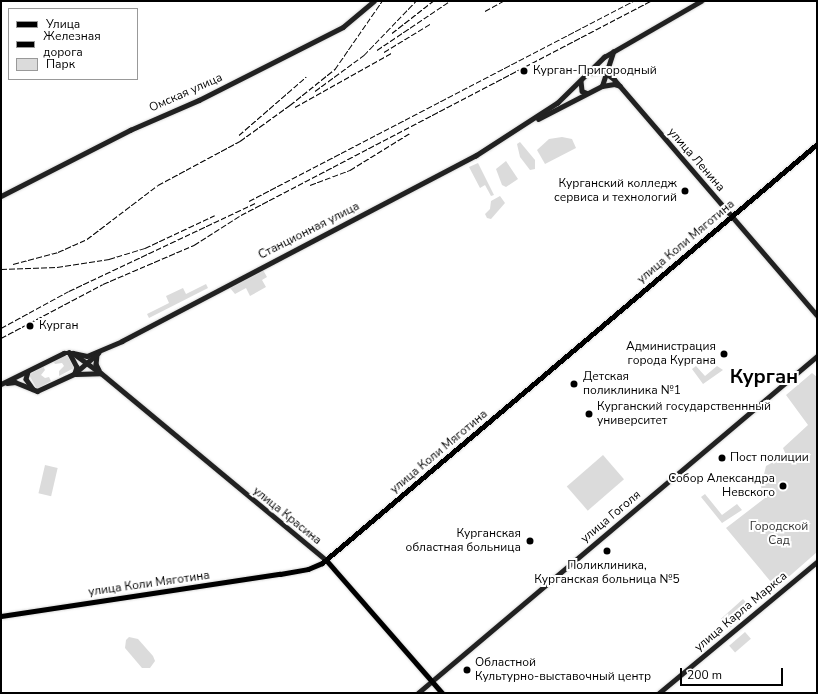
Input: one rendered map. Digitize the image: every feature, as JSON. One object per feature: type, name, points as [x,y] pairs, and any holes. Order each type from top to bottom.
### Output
[{"type":"main road","name":"Омская улица","points":[[1,196],[130,130],[199,100],[343,27],[374,1]]},
{"type":"main road","name":"Станционная улица","points":[[68,353],[87,356],[99,352],[475,156],[527,124],[563,99],[588,73],[614,51],[701,1]]},
{"type":"main road","points":[[602,86],[614,51]]},
{"type":"main road","points":[[588,73],[598,71],[607,73]]},
{"type":"main road","name":"улица Ленина","points":[[607,73],[621,87],[817,315]]},
{"type":"main road","points":[[581,81],[582,91],[587,93]]},
{"type":"main road","name":"Станционная улица","points":[[527,124],[602,86],[614,84],[621,87]]},
{"type":"main road","name":"улица Коли Мяготина","points":[[1,616],[280,574],[308,569],[326,560],[817,144]]},
{"type":"main road","name":"Станционная улица","points":[[37,391],[74,374],[99,352]]},
{"type":"main road","points":[[68,353],[77,367],[74,374],[101,373],[95,360],[99,352]]},
{"type":"main road","points":[[68,353],[88,363]]},
{"type":"main road","points":[[1,384],[68,353]]},
{"type":"main road","name":"улица Гоголя","points":[[418,693],[817,356]]},
{"type":"main road","name":"улица Красина","points":[[88,363],[326,560],[442,693]]},
{"type":"main road","points":[[29,370],[26,379],[32,389],[37,391]]},
{"type":"main road","points":[[1,384],[15,382],[37,391]]},
{"type":"main road","name":"улица Карла Маркса","points":[[659,693],[817,562]]},
{"type":"green space","points":[[562,137],[572,139],[576,148],[545,164],[537,150],[549,139]]},
{"type":"green space","points":[[520,142],[535,160],[535,169],[530,170],[520,157],[517,144]]},
{"type":"green space","points":[[506,161],[518,179],[506,187],[502,185],[496,169]]},
{"type":"green space","points":[[478,163],[494,195],[491,196],[485,185],[480,188],[469,167]]},
{"type":"green space","points":[[500,196],[505,203],[491,219],[487,218],[485,214],[490,209],[491,201]]},
{"type":"green space","points":[[263,270],[267,277],[262,280],[266,287],[250,296],[246,288],[235,294],[230,288]]},
{"type":"green space","points":[[206,284],[208,288],[149,318],[147,314],[169,303],[166,296],[183,288],[186,294]]},
{"type":"green space","points":[[67,355],[74,368],[59,376],[59,371],[64,366],[62,363],[55,364],[53,361]]},
{"type":"green space","points":[[43,366],[45,370],[41,375],[45,378],[49,377],[51,381],[37,389],[29,375]]},
{"type":"green space","points":[[696,366],[705,376],[717,366],[723,370],[703,384],[692,369]]},
{"type":"green space","name":"Городской Сад","points":[[812,373],[817,377],[817,552],[776,588],[726,528],[765,498],[761,487],[766,466],[786,455],[783,448],[808,425],[786,395]]},
{"type":"green space","points":[[603,455],[624,479],[588,511],[567,486]]},
{"type":"green space","points":[[45,465],[58,468],[51,496],[38,493]]},
{"type":"green space","points":[[705,494],[722,515],[737,504],[742,510],[722,523],[701,497]]},
{"type":"green space","points":[[743,599],[752,609],[729,629],[721,619]]},
{"type":"green space","points":[[745,632],[751,639],[735,653],[729,646]]},
{"type":"green space","points":[[129,637],[138,639],[153,656],[155,661],[150,668],[142,668],[125,648],[126,640]]},
{"type":"railway","points":[[13,264],[58,252],[87,239],[158,185],[240,141],[290,105],[335,69],[382,1]]},
{"type":"railway","points":[[315,91],[364,55],[416,1]]},
{"type":"railway","points":[[392,33],[433,1]]},
{"type":"railway","points":[[377,50],[450,1]]},
{"type":"railway","points":[[485,11],[503,1]]},
{"type":"railway","points":[[249,201],[634,1]]},
{"type":"railway","points":[[1,338],[103,284],[194,245],[241,215],[651,1]]},
{"type":"railway","points":[[384,52],[430,24]]},
{"type":"railway","points":[[295,107],[393,52]]},
{"type":"railway","points":[[239,135],[306,77]]},
{"type":"railway","points":[[310,185],[350,170],[410,133]]},
{"type":"railway","points":[[1,328],[69,291],[255,203]]},
{"type":"railway","points":[[1,269],[57,267],[109,259],[145,248],[215,215]]},
{"type":"place","name":"Курган-Пригородный","points":[[524,71]]},
{"type":"place","name":"Курганский колледж сервиса и технологий","points":[[685,191]]},
{"type":"place","name":"Курган","points":[[30,326]]},
{"type":"place","name":"Администрация города Кургана","points":[[724,354]]},
{"type":"place","name":"Детская поликлиника №1","points":[[574,384]]},
{"type":"place","name":"Курганский государственнный университет","points":[[589,414]]},
{"type":"place","name":"Пост полиции","points":[[722,458]]},
{"type":"place","name":"Собор Александра Невского","points":[[783,486]]},
{"type":"place","name":"Курганская областная больница","points":[[530,541]]},
{"type":"place","name":"Поликлиника, Курганская больница №5","points":[[607,551]]},
{"type":"place","name":"Областной Культурно-выставочный центр","points":[[467,670]]},
{"type":"district","name":"Курган","points":[[764,376]]}]
